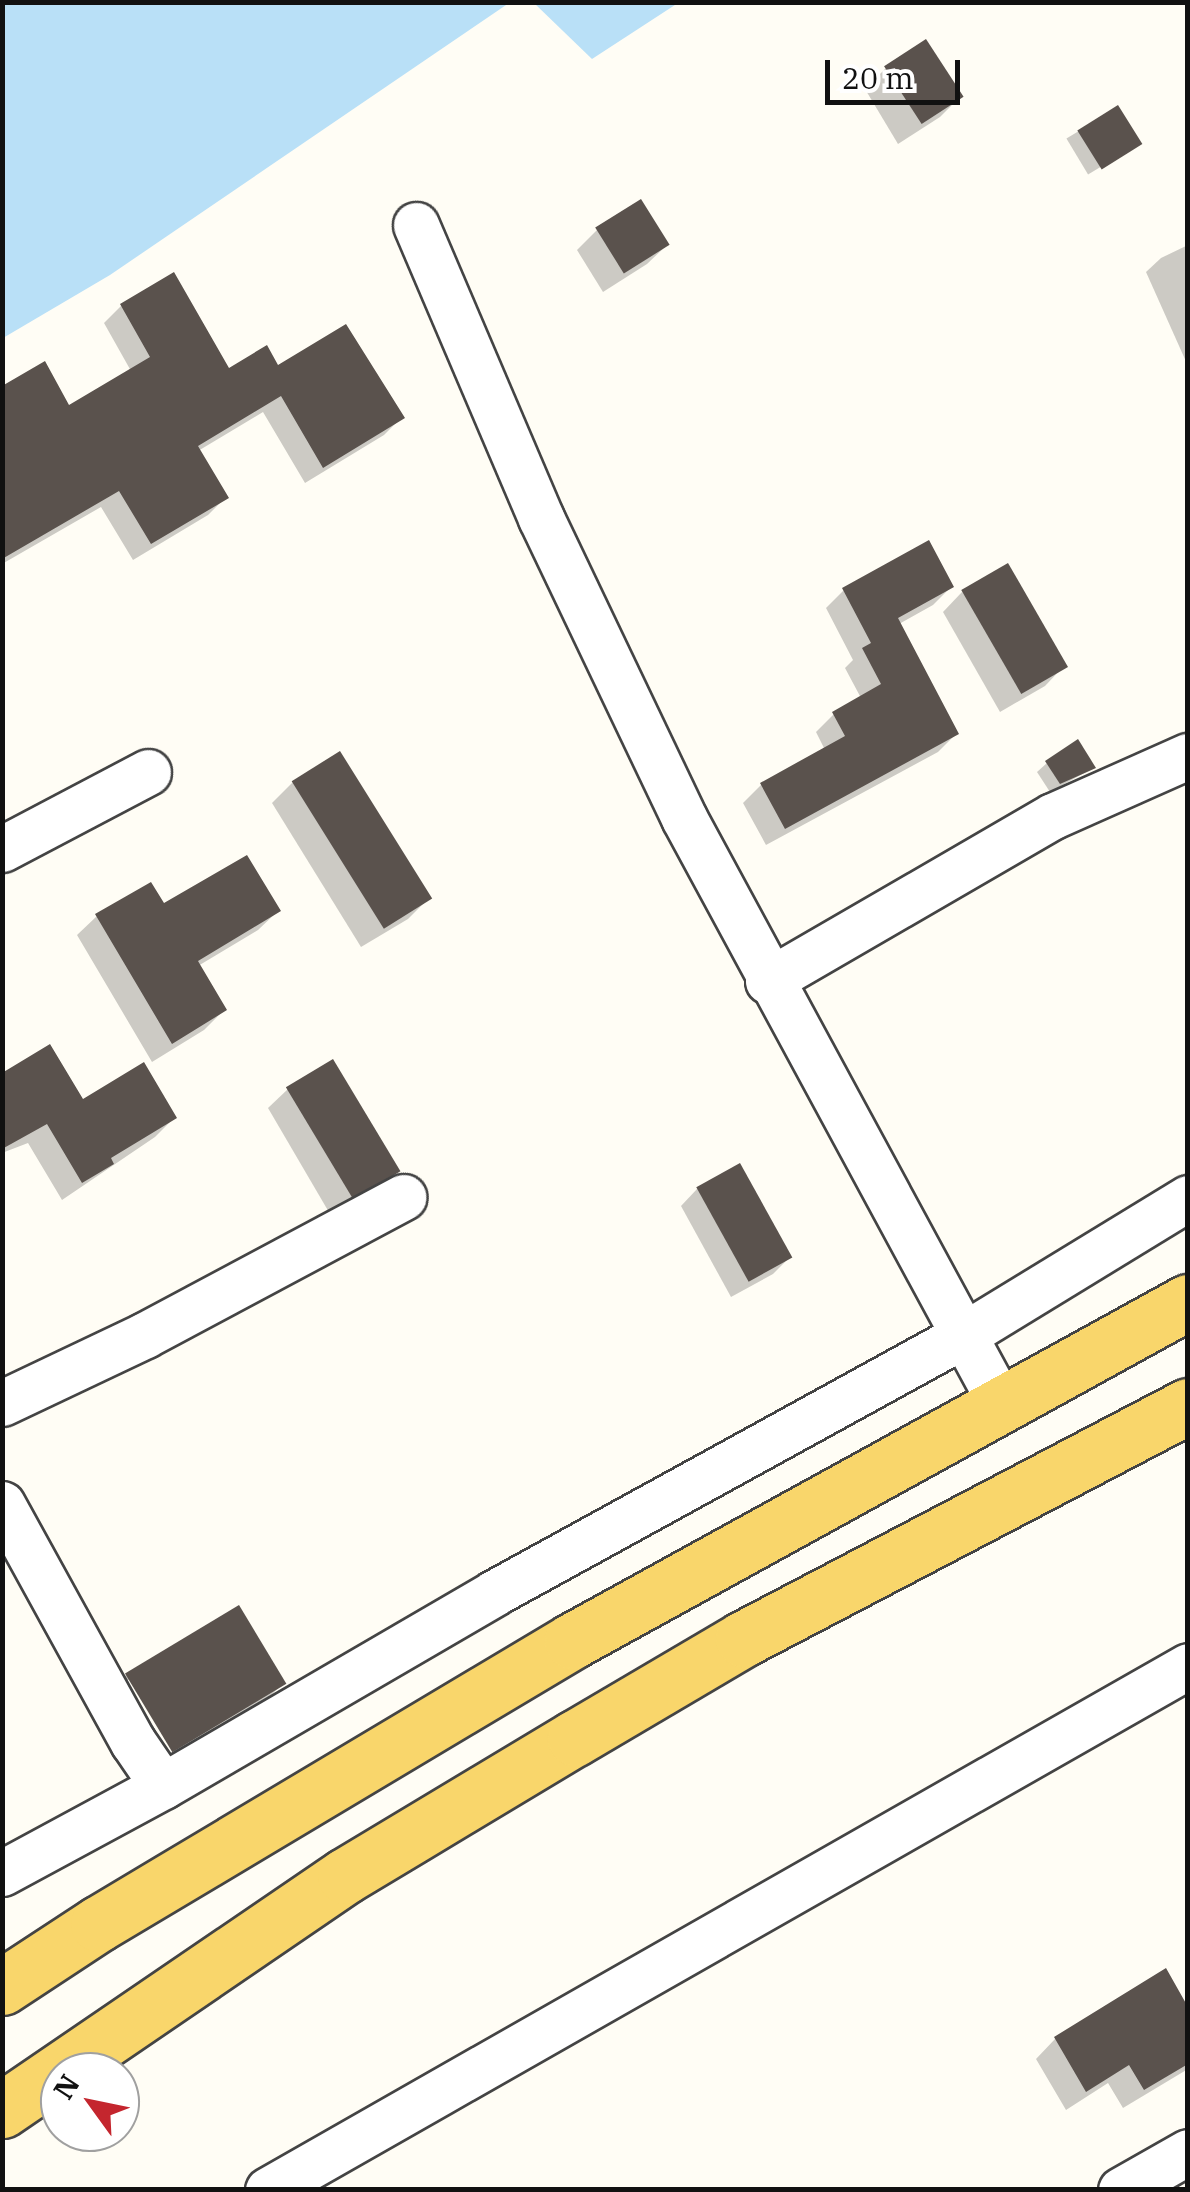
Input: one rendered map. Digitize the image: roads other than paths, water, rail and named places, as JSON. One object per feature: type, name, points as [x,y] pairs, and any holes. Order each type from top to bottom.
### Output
[{"type":"main road","points":[[2,1986],[98,1924],[572,1641],[1188,1302]]},
{"type":"main road","points":[[2,2110],[345,1876],[576,1738],[743,1639],[1188,1406]]},
{"type":"street","points":[[416,225],[542,518],[684,818],[768,981],[1001,1404]]},
{"type":"street","points":[[768,981],[1052,816],[1188,756]]},
{"type":"street","points":[[2,849],[148,772]]},
{"type":"street","points":[[2,1404],[145,1335],[403,1197]]},
{"type":"street","points":[[2,1873],[163,1786],[494,1593],[962,1336],[1188,1198]]},
{"type":"street","points":[[2,1504],[133,1742],[163,1786]]},
{"type":"street","points":[[280,2187],[1188,1666]]},
{"type":"street","points":[[1121,2190],[1188,2152]]},
{"type":"water","points":[[2,3],[509,3],[110,275],[3,338]]},
{"type":"water","points":[[534,3],[678,3],[592,59]]}]
